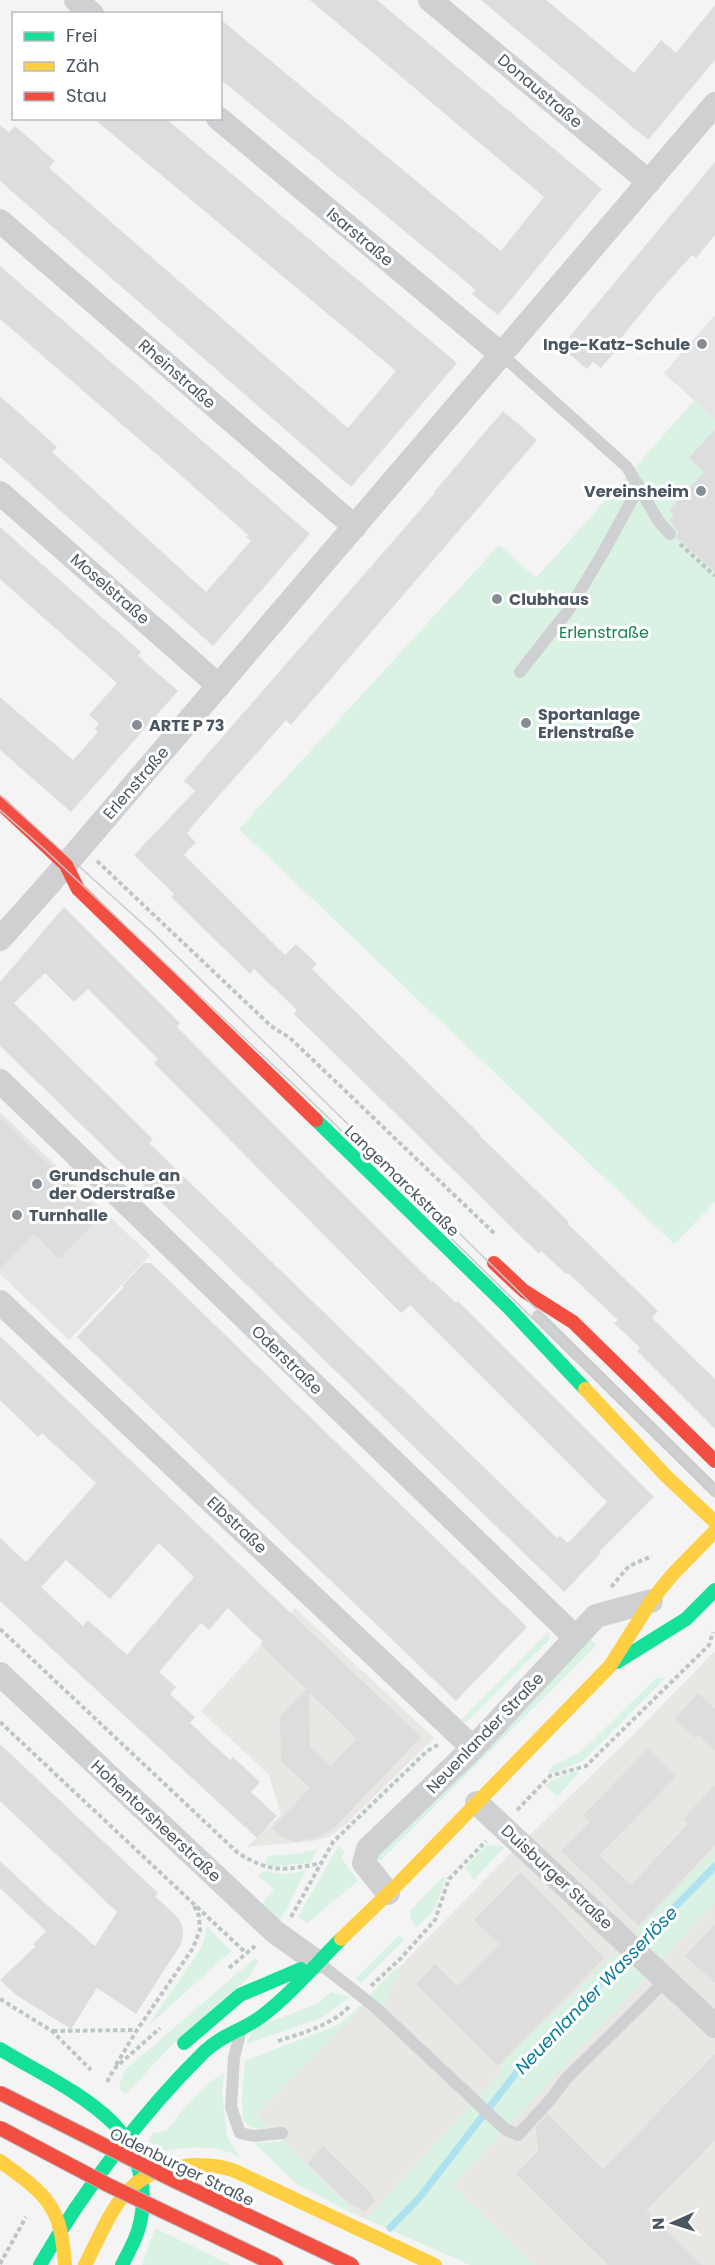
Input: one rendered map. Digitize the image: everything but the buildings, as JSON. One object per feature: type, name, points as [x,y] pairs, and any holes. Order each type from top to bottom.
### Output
[{"type":"main road","name":"Langemarckstraße","points":[[0,803],[77,862],[78,889],[508,1307],[666,1476],[715,1522]]},
{"type":"main road","points":[[483,1252],[524,1291],[573,1322],[715,1461]]},
{"type":"main road","points":[[40,2265],[61,2229],[126,2141],[165,2094],[206,2050],[241,2026],[261,2017],[286,1995],[477,1803],[610,1666],[651,1601],[672,1575],[715,1532]]},
{"type":"main road","points":[[610,1666],[686,1619],[715,1590]]},
{"type":"main road","points":[[175,2052],[203,2025],[240,1995],[317,1962]]},
{"type":"main road","points":[[0,2049],[93,2106],[113,2123],[126,2141],[142,2178],[143,2199],[139,2228],[122,2265]]},
{"type":"main road","name":"Oldenburger Straße","points":[[0,2093],[121,2156],[352,2265]]},
{"type":"main road","points":[[72,2179],[124,2111]]},
{"type":"main road","points":[[0,2128],[108,2185],[276,2265]]},
{"type":"main road","points":[[0,2161],[55,2203],[65,2265]]},
{"type":"main road","points":[[85,2265],[119,2202],[142,2178],[179,2167],[206,2165],[226,2168],[300,2200],[378,2240],[435,2265]]},
{"type":"main road","points":[[40,2226],[55,2203]]},
{"type":"street","points":[[76,0],[90,12]]},
{"type":"street","name":"Donaustraße","points":[[430,0],[649,183]]},
{"type":"street","name":"Erlenstraße","points":[[0,939],[77,862],[219,686],[715,104]]},
{"type":"street","name":"Isarstraße","points":[[220,120],[502,355]]},
{"type":"street","name":"Rheinstraße","points":[[0,221],[355,527]]},
{"type":"street","name":"Moselstraße","points":[[0,493],[219,686]]},
{"type":"street","name":"Oderstraße","points":[[0,1081],[576,1638]]},
{"type":"street","name":"Elbstraße","points":[[0,1302],[473,1748]]},
{"type":"street","name":"Neuenlander Straße","points":[[388,1893],[364,1863],[368,1849],[473,1748],[596,1616],[651,1601]]},
{"type":"street","name":"Hohentorsheerstraße","points":[[0,1674],[275,1932],[317,1962]]},
{"type":"street","name":"Duisburger Straße","points":[[477,1803],[715,2026]]},
{"type":"lane","points":[[502,355],[627,468],[659,522],[669,534]]},
{"type":"lane","points":[[520,672],[568,610],[604,551],[634,496],[638,484]]},
{"type":"lane","points":[[524,1291],[534,1312],[715,1491]]},
{"type":"lane","points":[[508,1307],[534,1312]]},
{"type":"lane","points":[[317,1962],[361,1995],[500,2124],[518,2135],[660,1974]]},
{"type":"lane","points":[[241,2026],[234,2058],[231,2107],[240,2133],[254,2136],[282,2133]]},
{"type":"path","points":[[669,534],[715,576]]},
{"type":"path","points":[[77,862],[271,1026],[290,1038],[499,1238]]},
{"type":"path","points":[[586,1766],[709,1645],[715,1627]]},
{"type":"path","points":[[0,1629],[238,1853],[259,1865],[276,1869],[299,1868],[321,1863]]},
{"type":"path","points":[[0,1722],[246,1953]]},
{"type":"path","points":[[114,2069],[136,2030],[193,1948],[200,1930],[199,1916],[193,1902]]},
{"type":"path","points":[[274,2042],[304,2033],[339,2017],[401,1958],[435,1920]]},
{"type":"path","points":[[0,1999],[52,2031],[105,2084]]},
{"type":"path","points":[[52,2031],[136,2030]]},
{"type":"shaded area","name":"Inge-Katz-Schule","points":[[715,315],[715,420],[664,373]]},
{"type":"shaded area","name":"Grundschule an der Oderstraße","points":[[0,1112],[150,1255],[69,1340],[0,1274]]},
{"type":"shaded area","points":[[295,1608],[434,1738],[344,1826],[329,1837],[313,1841],[247,1847],[281,1815],[269,1775],[201,1711]]},
{"type":"shaded area","points":[[715,1651],[715,2265],[535,2265],[452,2186],[366,2219],[358,2216],[256,2114],[509,1855],[629,1739]]},
{"type":"green space","name":"Sportanlage Erlenstraße","points":[[694,401],[715,420],[715,1202],[674,1244],[239,829],[499,545],[536,578]]},
{"type":"green space","points":[[548,1632],[550,1639],[467,1722],[460,1721]]},
{"type":"green space","points":[[590,1639],[597,1645],[380,1861],[374,1855]]},
{"type":"green space","points":[[656,1678],[665,1678],[583,1761],[550,1774],[548,1772],[553,1766],[582,1751]]},
{"type":"green space","points":[[577,1771],[579,1773],[557,1797],[546,1786],[552,1780]]},
{"type":"green space","points":[[487,1844],[504,1847],[474,1880],[465,1868]]},
{"type":"green space","points":[[339,1845],[345,1853],[342,1856],[343,1860],[358,1881],[307,1923],[298,1917]]},
{"type":"green space","points":[[715,1848],[715,1902],[453,2186],[535,2265],[470,2265],[366,2219],[502,2071],[499,2066],[610,1958]]},
{"type":"green space","points":[[317,1849],[311,1863],[265,1865],[267,1856],[295,1854]]},
{"type":"green space","points":[[306,1870],[279,1920],[261,1905],[274,1889],[259,1877],[262,1871],[285,1874]]},
{"type":"green space","points":[[444,1876],[446,1878],[435,1908],[417,1927],[411,1920],[410,1911]]},
{"type":"green space","points":[[207,1926],[231,1951],[147,2027],[200,1950]]},
{"type":"green space","points":[[399,1935],[404,1940],[361,1983],[356,1978]]},
{"type":"green space","points":[[255,1958],[258,1961],[248,1978],[171,2046],[126,2094],[119,2088],[124,2071]]},
{"type":"green space","points":[[396,1968],[401,1973],[393,1981],[383,2009],[370,1994]]},
{"type":"green space","points":[[331,1992],[350,1997],[323,2017],[247,2044],[253,2028],[317,2004]]},
{"type":"green space","points":[[360,2006],[362,2007],[256,2114],[269,2127],[255,2128],[243,2120],[245,2061],[338,2025]]},
{"type":"green space","points":[[225,2072],[222,2090],[227,2137],[240,2157],[204,2148],[167,2151],[148,2141],[153,2133],[166,2131],[200,2091]]},
{"type":"green space","points":[[284,2141],[358,2216],[298,2185],[254,2143]]},
{"type":"green space","points":[[155,2228],[231,2265],[142,2265]]},
{"type":"waterway","name":"Neuenlander Wasserlöse","points":[[390,2228],[420,2197],[530,2055],[715,1866]]},
{"type":"tram line","points":[[0,795],[153,933],[715,1484]]},
{"type":"tram line","points":[[0,810],[308,1098],[715,1497]]},
{"type":"traffic: fast","points":[[316,1120],[508,1307],[585,1389]]},
{"type":"traffic: fast","points":[[617,1662],[686,1619],[715,1590]]},
{"type":"traffic: fast","points":[[40,2265],[75,2209],[115,2153],[181,2075],[211,2046],[255,2021],[273,2007],[341,1939]]},
{"type":"traffic: fast","points":[[184,2043],[240,1995],[301,1969]]},
{"type":"traffic: fast","points":[[0,2049],[58,2082],[99,2110],[121,2132],[129,2144],[139,2171],[143,2199],[138,2232],[122,2265]]},
{"type":"traffic: slow","points":[[585,1389],[666,1476],[715,1522]]},
{"type":"traffic: slow","points":[[341,1939],[400,1882],[610,1666],[651,1601],[672,1575],[715,1531]]},
{"type":"traffic: slow","points":[[0,2161],[29,2183],[49,2203],[60,2228],[65,2265]]},
{"type":"traffic: slow","points":[[85,2265],[111,2214],[132,2187],[146,2177],[163,2170],[197,2165],[216,2166],[235,2171],[435,2265]]},
{"type":"traffic: jam","points":[[0,803],[66,865],[78,889],[316,1120]]},
{"type":"traffic: jam","points":[[494,1263],[524,1291],[573,1322],[715,1461]]},
{"type":"traffic: jam","points":[[0,2093],[175,2181],[352,2265]]},
{"type":"traffic: jam","points":[[0,2128],[108,2185],[276,2265]]},
{"type":"place","name":"Inge-Katz-Schule","points":[[702,344]]},
{"type":"place","name":"Vereinsheim","points":[[701,491]]},
{"type":"place","name":"Clubhaus","points":[[497,599]]},
{"type":"place","name":"Sportanlage Erlenstraße","points":[[526,723]]},
{"type":"place","name":"ARTE P 73","points":[[137,725]]},
{"type":"place","name":"Grundschule an der Oderstraße","points":[[37,1184]]},
{"type":"place","name":"Turnhalle","points":[[17,1215]]}]
